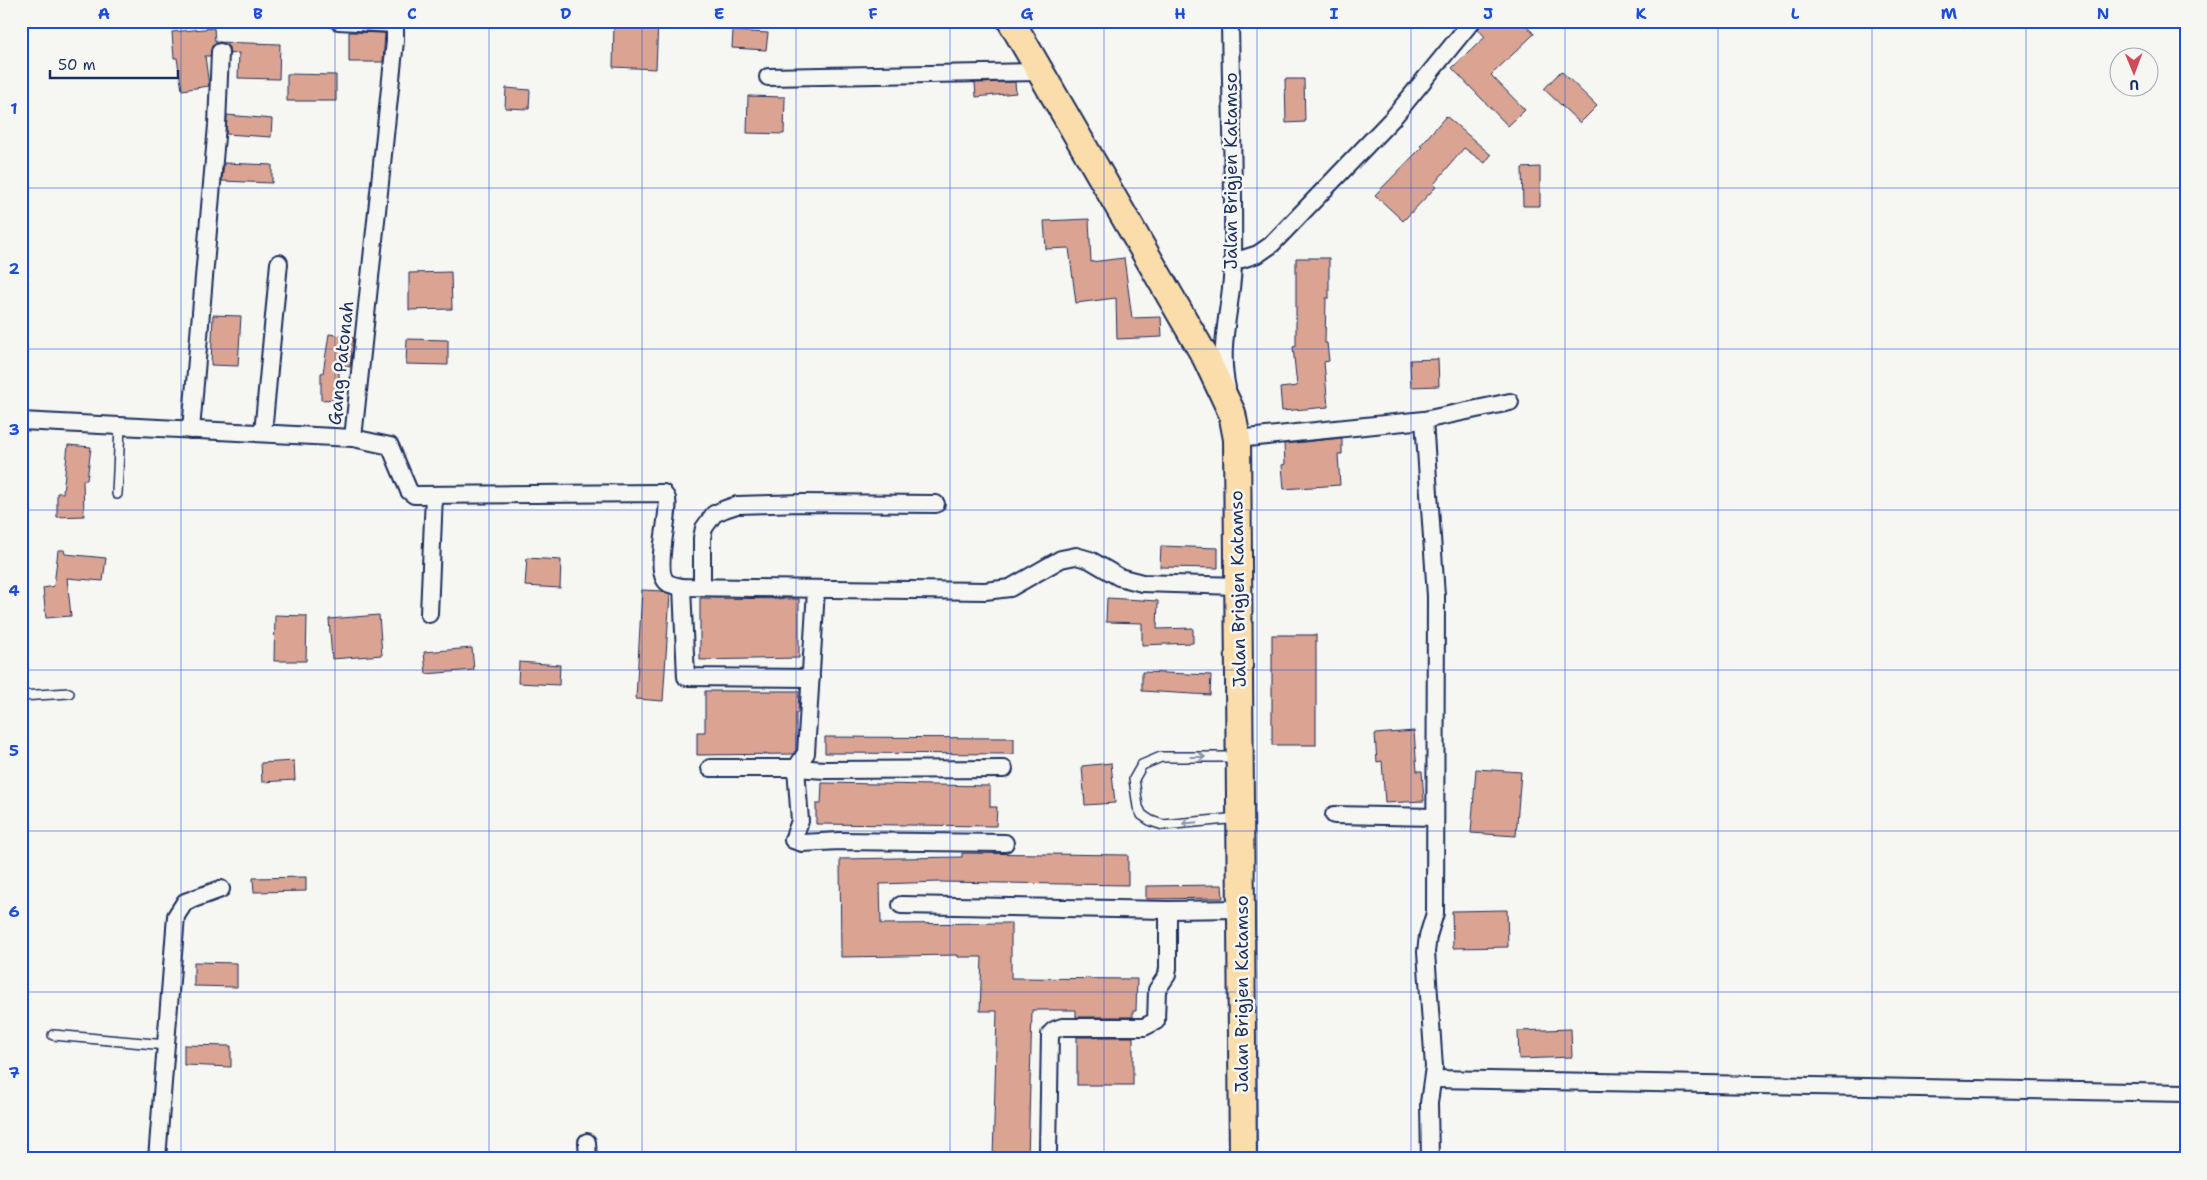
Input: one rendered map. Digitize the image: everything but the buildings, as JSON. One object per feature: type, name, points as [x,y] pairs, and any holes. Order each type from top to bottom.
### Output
[{"type":"main road","points":[[1011,21],[1206,358],[1232,413]]},
{"type":"main road","name":"Jalan Brigjen Katamso","points":[[1232,413],[1237,439],[1243,1159]]},
{"type":"street","points":[[338,21],[395,23]]},
{"type":"street","name":"Jalan Brigjen Katamso","points":[[1230,21],[1233,262],[1224,334],[1224,378],[1232,413]]},
{"type":"street","points":[[1233,262],[1258,254],[1271,246],[1393,118],[1472,21]]},
{"type":"street","name":"Gang Patonah","points":[[21,421],[353,438],[395,41],[395,23]]},
{"type":"street","points":[[191,430],[217,125],[220,52]]},
{"type":"street","points":[[768,77],[1039,72]]},
{"type":"street","points":[[263,433],[279,263]]},
{"type":"street","points":[[1237,439],[1424,420],[1510,402]]},
{"type":"street","points":[[1424,420],[1436,596],[1435,913],[1426,952],[1434,1067],[1429,1103],[1430,1159]]},
{"type":"street","points":[[353,438],[390,446],[409,491],[414,494],[663,493],[667,500],[662,572],[668,584],[682,587],[984,591],[1004,589],[1025,581],[1062,559],[1076,556],[1090,560],[1119,577],[1142,583],[1237,586]]},
{"type":"street","points":[[429,614],[434,495]]},
{"type":"street","points":[[702,587],[702,538],[704,528],[714,514],[725,509],[737,505],[773,504],[936,504]]},
{"type":"street","points":[[682,587],[686,677],[811,678]]},
{"type":"street","points":[[816,590],[806,753],[796,768],[800,820],[793,840],[802,843],[840,841],[1005,844]]},
{"type":"street","points":[[710,768],[825,770],[1004,769]]},
{"type":"street","points":[[1334,815],[1436,817]]},
{"type":"street","points":[[157,1159],[176,916],[185,902],[221,889]]},
{"type":"street","points":[[901,905],[1168,910],[1241,909]]},
{"type":"street","points":[[1048,1151],[1050,1034],[1062,1027],[1144,1027],[1156,1021],[1157,990],[1167,974],[1168,968],[1168,910]]},
{"type":"street","points":[[1433,1079],[2186,1093]]},
{"type":"street","points":[[588,1142],[588,1159]]},
{"type":"lane","points":[[117,494],[120,426]]},
{"type":"lane","points":[[21,696],[69,693]]},
{"type":"lane","points":[[1239,818],[1163,825],[1151,822],[1142,815],[1138,807],[1134,778],[1142,765],[1161,758],[1240,758]]},
{"type":"lane","points":[[53,1035],[166,1045]]}]
